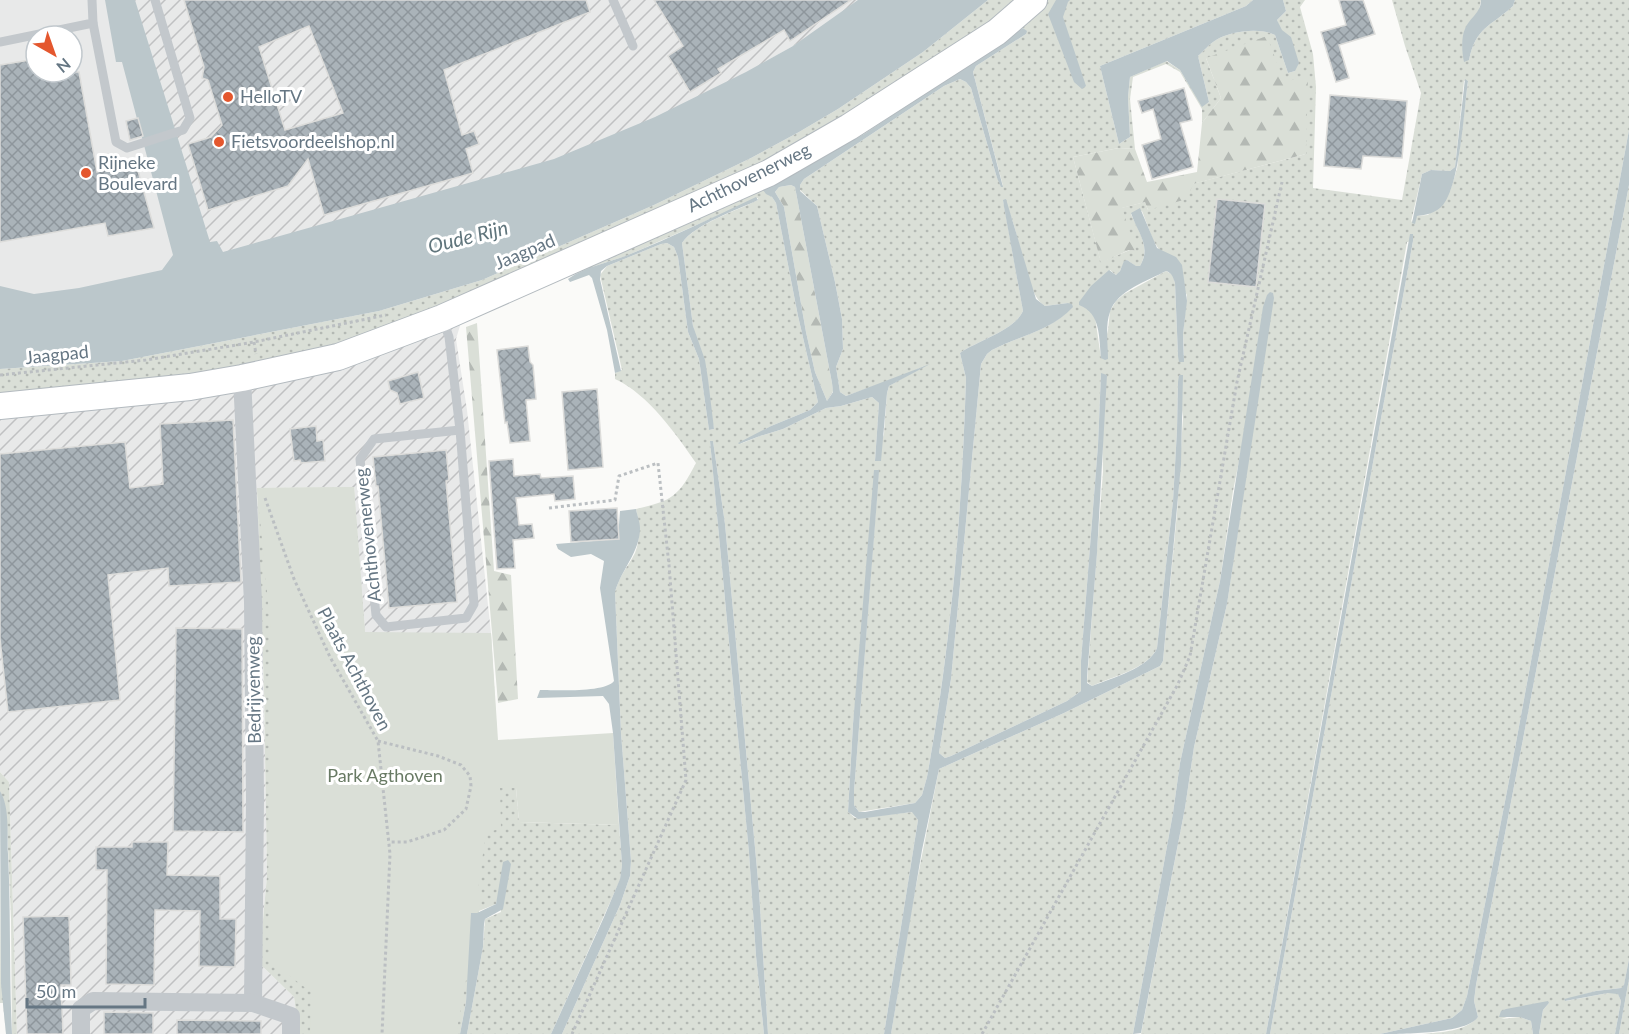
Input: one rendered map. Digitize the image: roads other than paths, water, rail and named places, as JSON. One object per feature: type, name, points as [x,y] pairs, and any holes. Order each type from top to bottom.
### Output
[{"type":"street","name":"Achthovenerweg","points":[[0,406],[190,387],[232,379],[338,357],[442,318],[769,173],[849,127],[998,32],[1034,0]]},
{"type":"street","name":"Achthovenerweg","points":[[0,394],[187,375],[232,379]]},
{"type":"street","name":"Bedrijvenweg","points":[[232,379],[248,493],[253,602],[255,799],[253,1003]]},
{"type":"street","points":[[81,1034],[81,1009],[93,1001],[253,1003],[291,1016],[291,1034]]},
{"type":"lane","points":[[92,0],[93,23],[116,142],[127,148],[183,130],[190,118],[155,0]]},
{"type":"lane","points":[[613,0],[633,46]]},
{"type":"lane","points":[[0,42],[93,23]]},
{"type":"lane","name":"Achthovenerweg","points":[[442,318],[449,337],[460,430],[474,604],[466,618],[386,627],[376,615],[360,459],[374,439],[460,430]]},
{"type":"water","name":"Oude Rijn","points":[[105,0],[135,0],[210,242],[217,241],[223,252],[554,159],[655,117],[746,72],[793,46],[858,0],[988,0],[923,52],[838,109],[799,132],[654,205],[482,280],[379,311],[122,361],[0,369],[0,286],[34,294],[79,288],[162,270],[173,255],[122,62],[116,62]]},
{"type":"water","points":[[1056,0],[1070,0],[1063,17],[1086,86],[1082,89],[1074,82],[1048,14]]},
{"type":"water","points":[[1253,0],[1283,0],[1286,11],[1277,20],[1282,30],[1291,37],[1299,63],[1295,71],[1288,73],[1275,35],[1253,31],[1237,32],[1222,37],[1211,43],[1198,56],[1209,102],[1202,107],[1180,70],[1167,61],[1130,77],[1128,97],[1130,137],[1119,144],[1100,66],[1246,6]]},
{"type":"water","points":[[1481,0],[1515,0],[1513,6],[1480,34],[1469,60],[1464,62],[1462,45],[1464,32],[1479,8]]},
{"type":"water","points":[[1023,28],[1027,31],[1026,34],[976,66],[973,72],[1003,187],[997,178],[971,88],[960,79],[944,86],[804,179],[800,185],[800,191],[817,206],[835,282],[842,319],[843,349],[836,367],[840,392],[846,396],[930,364],[889,386],[881,461],[875,461],[879,403],[872,397],[826,408],[783,429],[739,444],[771,426],[810,410],[818,402],[798,316],[776,203],[763,190],[864,134]],"holes":[[[791,185],[795,187],[832,383],[833,392],[827,401],[815,372],[806,332],[784,207],[775,192],[779,187]]]},
{"type":"water","points":[[1465,79],[1468,81],[1460,146],[1454,181],[1449,195],[1440,208],[1417,216],[1415,224],[1412,223],[1422,174],[1431,170],[1450,171],[1455,167]]},
{"type":"water","points":[[1629,130],[1629,185],[1476,985],[1474,1001],[1478,1017],[1472,1023],[1448,1030],[1380,1034],[1452,1018],[1462,1010],[1467,996]]},
{"type":"water","points":[[756,197],[758,200],[696,230],[682,243],[693,326],[705,360],[708,379],[714,429],[709,430],[699,359],[688,332],[678,257],[674,247],[667,243],[661,244],[607,266],[601,271],[600,279],[621,371],[615,373],[607,330],[592,278],[589,275],[570,282],[568,279],[590,268],[661,241]]},
{"type":"water","points":[[1006,199],[1036,299],[1045,306],[1068,303],[1073,307],[1055,322],[992,350],[981,364],[951,679],[939,753],[945,758],[951,756],[1067,701],[1081,691],[1081,661],[1098,445],[1101,373],[1107,375],[1087,677],[1087,683],[1092,686],[1138,667],[1153,655],[1157,648],[1173,501],[1178,382],[1179,375],[1183,375],[1181,464],[1163,661],[1160,666],[1064,713],[939,769],[922,850],[891,1034],[884,1034],[918,820],[912,812],[858,819],[848,812],[874,470],[879,470],[878,487],[854,791],[854,805],[859,812],[915,803],[922,795],[927,777],[949,629],[962,478],[966,378],[960,353],[1004,330],[1023,311],[1004,207],[1003,200]]},
{"type":"water","points":[[1140,208],[1157,248],[1176,257],[1182,265],[1187,301],[1183,334],[1184,362],[1179,362],[1178,356],[1175,283],[1168,272],[1134,287],[1114,304],[1108,323],[1108,359],[1101,358],[1098,327],[1095,320],[1086,309],[1079,305],[1091,286],[1109,270],[1116,275],[1124,261],[1127,260],[1140,266],[1144,245],[1131,213]]},
{"type":"water","points":[[1410,234],[1413,234],[1413,241],[1270,1034],[1266,1034]]},
{"type":"water","points":[[1270,292],[1273,293],[1274,298],[1227,604],[1194,747],[1185,808],[1141,1033],[1133,1034],[1180,763],[1220,581],[1263,307]]},
{"type":"water","points":[[710,441],[713,441],[725,524],[759,891],[768,1034],[764,1034],[756,956],[749,853]]},
{"type":"water","points":[[636,509],[640,526],[637,545],[615,592],[630,876],[620,905],[562,1034],[551,1034],[620,879],[622,865],[609,704],[603,696],[537,698],[540,690],[591,689],[609,685],[614,681],[600,588],[604,561],[591,554],[571,557],[558,549],[556,544],[618,539],[620,511]]},
{"type":"water","points":[[0,791],[7,821],[12,1034],[6,1034],[1,984]]},
{"type":"water","points":[[508,860],[511,864],[503,909],[485,919],[483,947],[467,1034],[460,1034],[466,1002],[471,913],[477,913],[496,904],[503,862]]},
{"type":"water","points":[[1629,959],[1629,979],[1619,1034],[1615,1034],[1621,1001],[1618,994],[1608,993],[1565,1001],[1564,999],[1596,991],[1621,988],[1624,985]]},
{"type":"water","points":[[1548,1001],[1549,1003],[1543,1010],[1539,1034],[1533,1034],[1531,1021],[1520,1017],[1499,1017],[1501,1011],[1506,1009]]},
{"type":"place","name":"HelloTV","points":[[228,97]]},
{"type":"place","name":"Fietsvoordeelshop.nl","points":[[219,142]]},
{"type":"place","name":"Rijneke Boulevard","points":[[86,173]]},
{"type":"park label","name":"Park Agthoven","points":[[385,776]]}]
